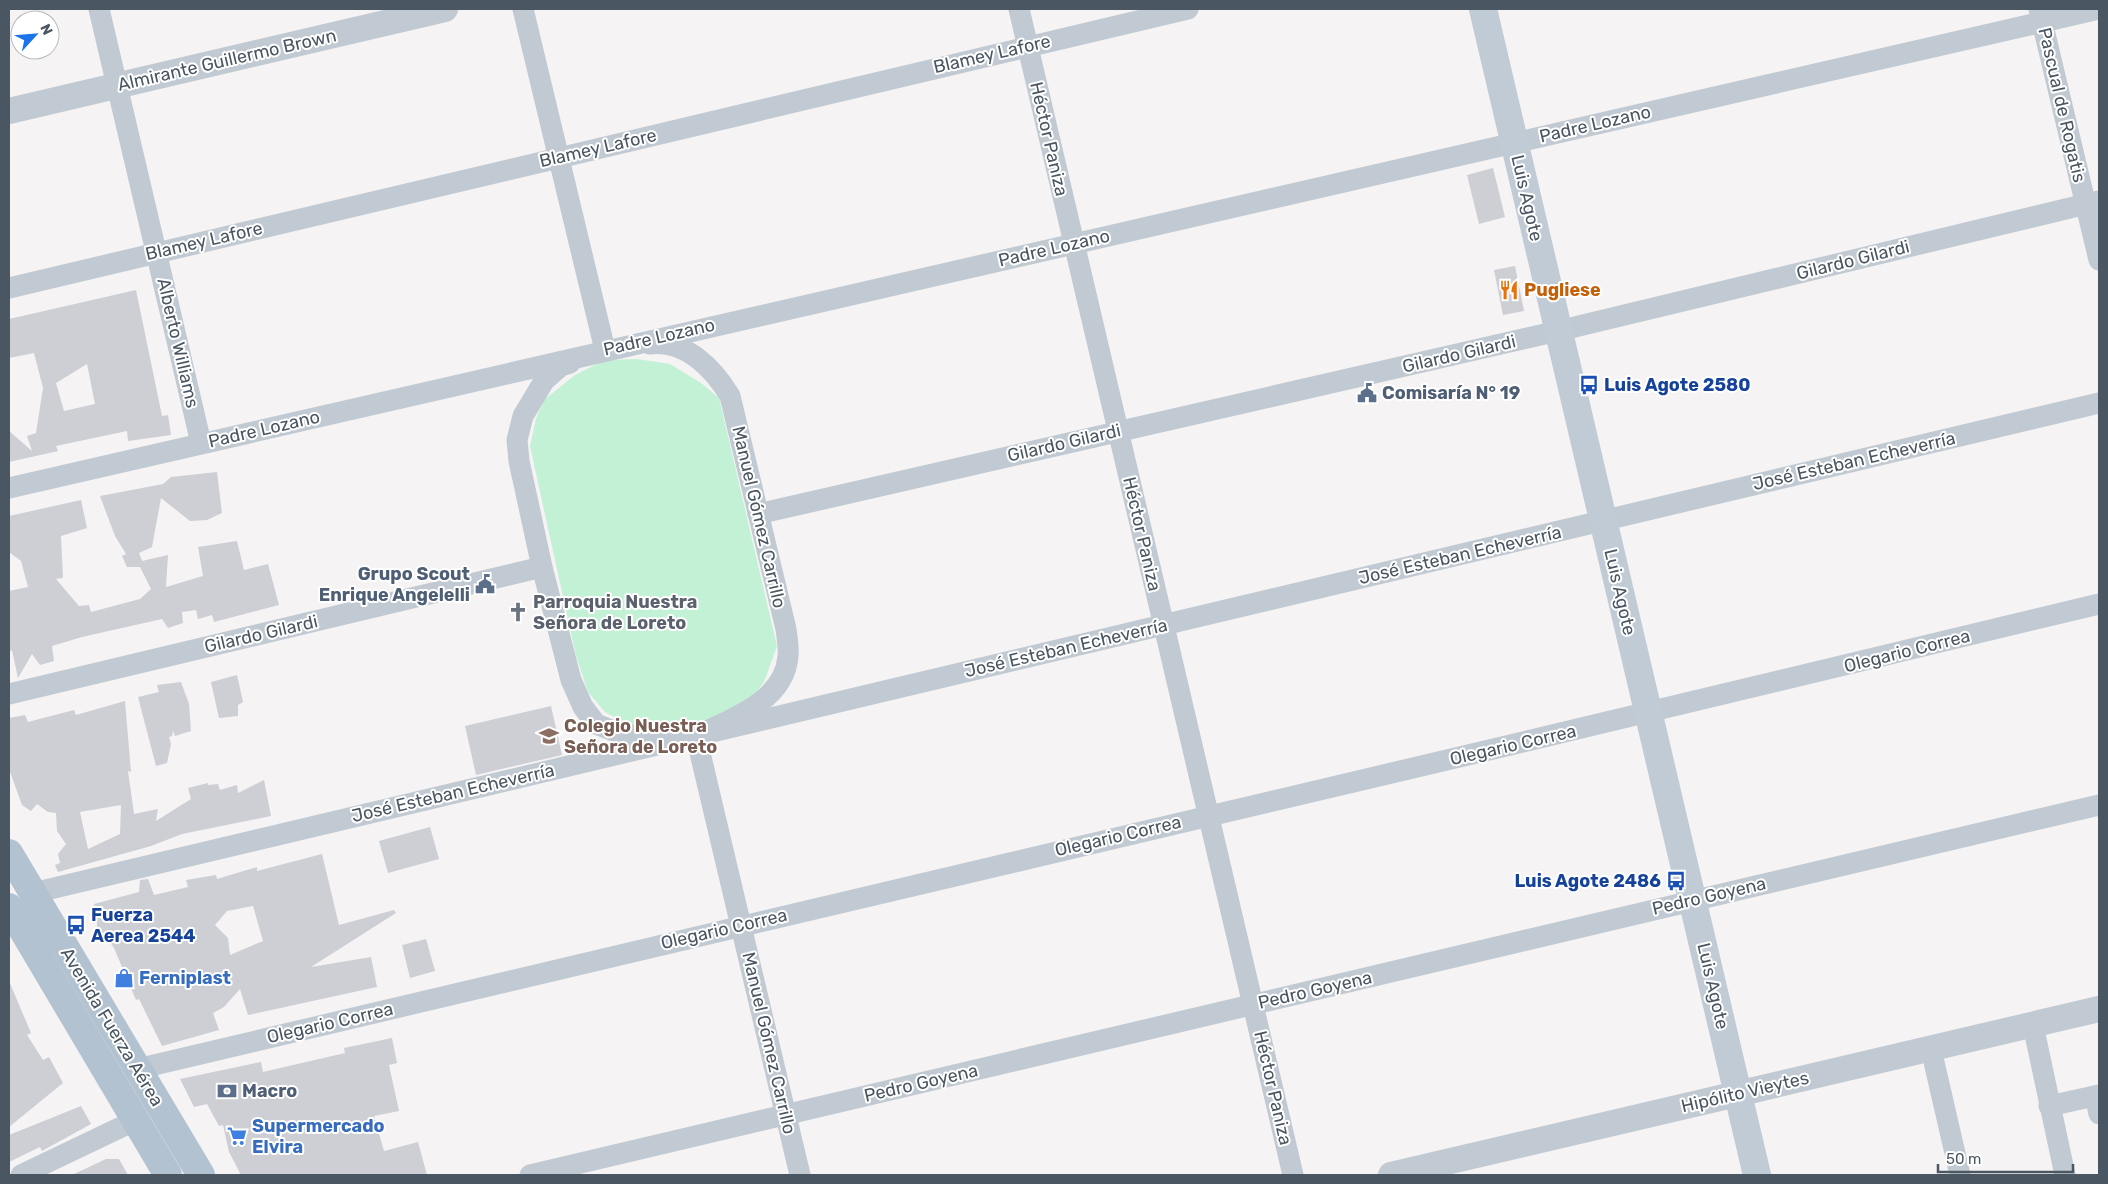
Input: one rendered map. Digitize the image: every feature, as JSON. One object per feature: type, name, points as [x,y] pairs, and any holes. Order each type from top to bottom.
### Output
[{"type":"main road","name":"Luis Agote","points":[[1483,9],[1757,1175]]},
{"type":"main road","name":"Avenida Fuerza Aérea","points":[[9,853],[200,1175]]},
{"type":"main road","name":"Avenida Fuerza Aérea","points":[[9,907],[168,1175]]},
{"type":"street","name":"Alberto Williams","points":[[99,9],[201,443]]},
{"type":"street","name":"Almirante Guillermo Brown","points":[[9,111],[445,9]]},
{"type":"street","points":[[523,9],[605,350]]},
{"type":"street","name":"Héctor Paniza","points":[[1018,9],[1293,1175]]},
{"type":"street","name":"Blamey Lafore","points":[[9,288],[1188,9]]},
{"type":"street","name":"Padre Lozano","points":[[9,488],[1514,143],[2041,16],[2099,9]]},
{"type":"street","name":"Pascual de Rogatis","points":[[2041,16],[2092,202],[2099,260]]},
{"type":"street","name":"Gilardo Gilardi","points":[[758,514],[1118,430],[1558,331],[2092,202]]},
{"type":"street","name":"Manuel Gómez Carrillo","points":[[656,344],[682,349],[699,359],[718,376],[730,396],[786,629],[788,657],[780,681],[767,697],[746,712],[696,736],[652,737],[621,734],[596,724],[583,706],[571,680],[542,567],[519,461],[517,440],[523,416],[544,381],[561,366],[605,350],[656,344]]},
{"type":"street","name":"José Esteban Echeverría","points":[[33,893],[2099,403]]},
{"type":"street","name":"Gilardo Gilardi","points":[[9,694],[542,567]]},
{"type":"street","name":"Olegario Correa","points":[[137,1069],[741,924],[1649,714],[2099,604]]},
{"type":"street","name":"Manuel Gómez Carrillo","points":[[696,736],[800,1175]]},
{"type":"street","name":"Pedro Goyena","points":[[530,1175],[2099,805]]},
{"type":"street","name":"Hipólito Vieytes","points":[[1391,1175],[2099,1010]]},
{"type":"street","points":[[2033,1025],[2065,1175]]},
{"type":"street","points":[[1932,1049],[1960,1175]]},
{"type":"street","points":[[2049,1106],[2098,1102]]},
{"type":"street","points":[[21,1175],[136,1120]]},
{"type":"green space","points":[[637,359],[670,364],[701,383],[719,398],[777,646],[764,682],[749,701],[694,726],[656,727],[628,724],[605,712],[588,692],[576,656],[530,446],[536,419],[544,400],[575,375],[605,360]]},
{"type":"building","points":[[1493,168],[1505,217],[1479,224],[1467,175]]},
{"type":"building","name":"Pugliese","points":[[1515,266],[1524,311],[1503,315],[1494,270]]},
{"type":"building","points":[[136,290],[162,416],[168,415],[171,435],[128,441],[127,431],[56,446],[58,451],[9,462],[9,431],[32,451],[27,436],[36,433],[43,388],[34,353],[9,358],[9,319]],"holes":[[[87,364],[95,404],[64,411],[56,383]]]},
{"type":"building","points":[[217,472],[222,513],[207,520],[190,521],[161,498],[152,547],[139,553],[142,561],[168,555],[166,587],[203,576],[198,547],[237,541],[244,570],[268,564],[279,605],[214,622],[212,615],[198,619],[196,610],[182,612],[183,623],[168,628],[162,619],[82,637],[52,646],[54,661],[40,665],[32,654],[18,678],[12,650],[9,652],[9,591],[28,587],[21,561],[9,552],[9,516],[81,500],[87,528],[61,536],[63,578],[56,579],[79,606],[89,605],[91,612],[140,599],[151,589],[140,567],[127,567],[122,556],[126,554],[115,536],[100,496],[163,484],[171,477]]},
{"type":"building","points":[[237,675],[243,702],[238,705],[238,716],[219,718],[211,682]]},
{"type":"building","points":[[181,682],[189,704],[191,731],[175,736],[173,731],[172,736],[169,737],[171,744],[167,763],[156,766],[138,697],[159,692],[157,685]]},
{"type":"building","points":[[125,701],[131,772],[128,771],[134,814],[158,809],[156,821],[191,799],[188,788],[208,783],[208,785],[218,784],[220,790],[237,785],[238,793],[264,780],[271,816],[182,834],[151,846],[58,872],[55,865],[60,863],[58,854],[66,844],[57,831],[56,813],[48,812],[37,804],[31,811],[22,805],[9,769],[9,718],[25,715],[28,722],[74,710],[76,715]],"holes":[[[121,805],[120,834],[88,849],[80,812]]]},
{"type":"building","points":[[551,706],[562,755],[476,775],[465,726]]},
{"type":"building","points":[[430,827],[439,859],[388,873],[379,841]]},
{"type":"building","points":[[322,854],[339,925],[394,910],[396,913],[311,967],[371,957],[377,987],[248,1015],[240,989],[224,1007],[213,1013],[219,1030],[162,1046],[139,999],[136,1000],[114,948],[104,934],[98,931],[94,904],[139,892],[140,880],[148,879],[154,895],[188,887],[186,880],[216,875],[217,879],[257,867],[257,871]],"holes":[[[253,906],[263,941],[230,955],[228,938],[215,925],[227,911]]]},
{"type":"building","points":[[426,939],[435,971],[410,978],[402,945]]},
{"type":"building","points":[[9,981],[31,1033],[27,1035],[43,1060],[49,1057],[63,1083],[9,1127]]},
{"type":"building","points":[[392,1038],[397,1063],[389,1065],[399,1111],[374,1116],[384,1151],[418,1142],[427,1175],[241,1175],[229,1152],[223,1125],[219,1126],[207,1104],[194,1107],[180,1079],[261,1062],[263,1072],[345,1053],[344,1048]]},
{"type":"building","points":[[81,1106],[91,1124],[42,1151],[40,1147],[9,1162],[9,1135]]},
{"type":"building","points":[[106,1159],[119,1159],[128,1175],[72,1175]]},
{"type":"place","name":"Pugliese","points":[[1509,290]]},
{"type":"place","name":"Luis Agote 2580","points":[[1589,385]]},
{"type":"place","name":"Comisaría N° 19","points":[[1367,393]]},
{"type":"place","name":"Grupo Scout Enrique Angelelli","points":[[485,584]]},
{"type":"place","name":"Parroquia Nuestra Señora de Loreto","points":[[518,612]]},
{"type":"place","name":"Colegio Nuestra Señora de Loreto","points":[[549,736]]},
{"type":"place","name":"Luis Agote 2486","points":[[1676,881]]},
{"type":"place","name":"Fuerza Aerea 2544","points":[[76,925]]},
{"type":"place","name":"Ferniplast","points":[[124,978]]},
{"type":"place","name":"Macro","points":[[227,1091]]},
{"type":"place","name":"Supermercado Elvira","points":[[237,1136]]}]
